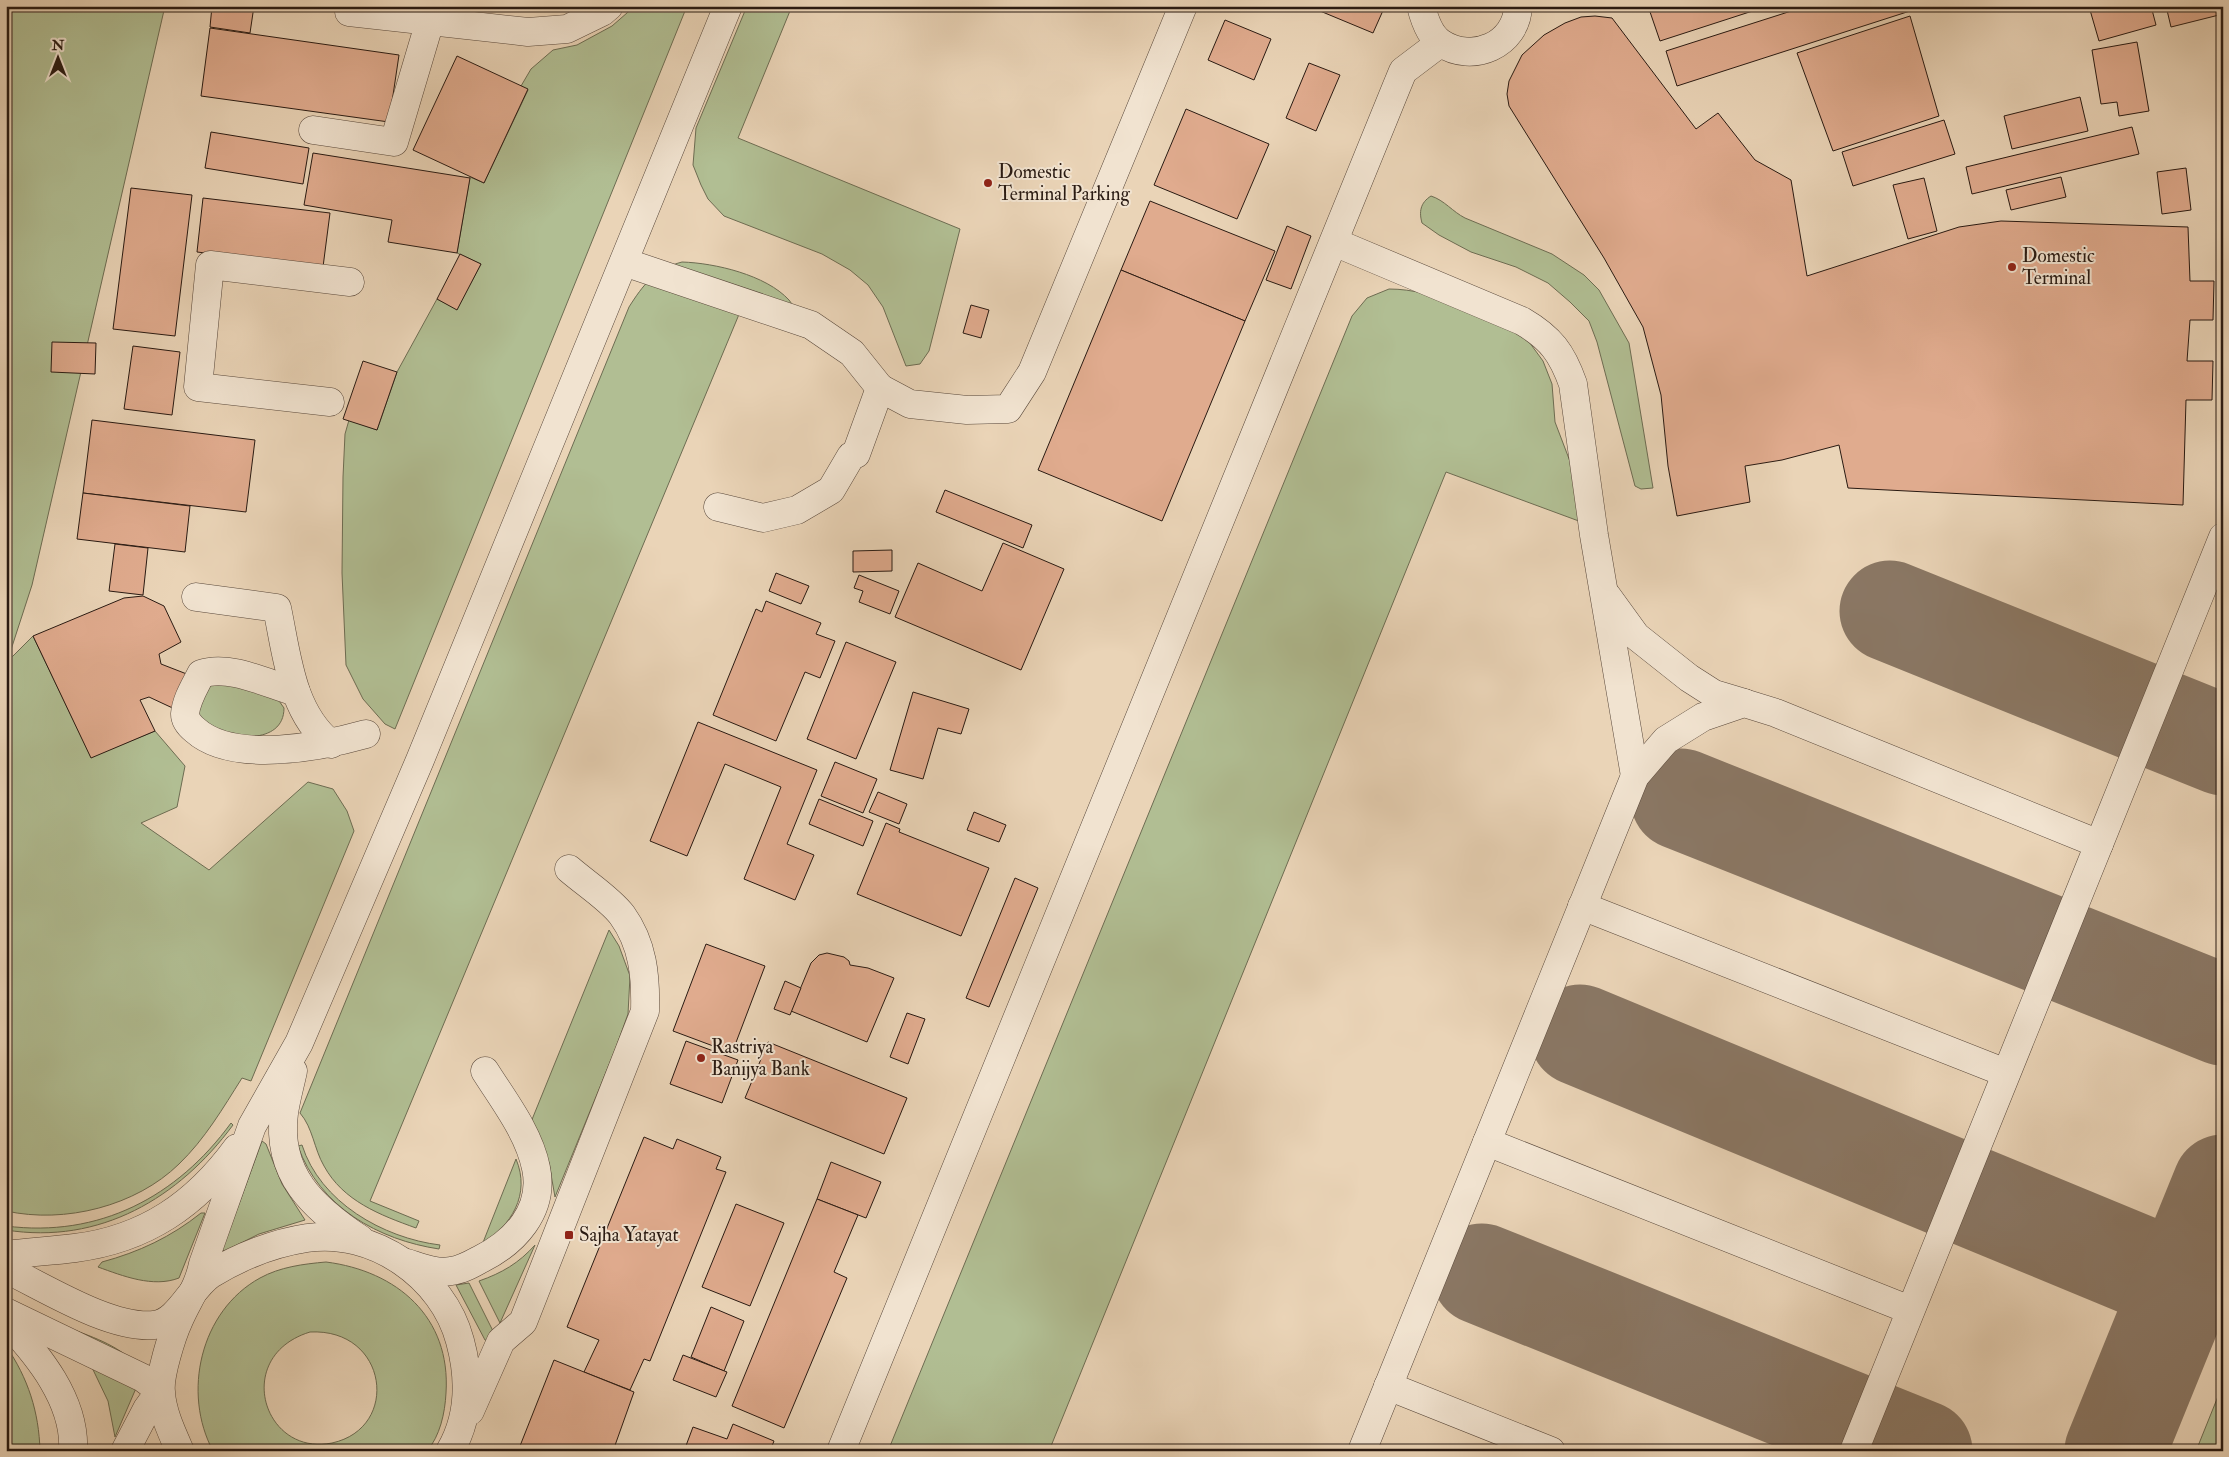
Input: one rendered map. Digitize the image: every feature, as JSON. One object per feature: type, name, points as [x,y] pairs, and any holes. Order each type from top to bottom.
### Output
[{"type":"street","points":[[349,12],[538,32],[567,29],[602,12],[609,6]]},
{"type":"street","points":[[6,1255],[98,1243],[133,1233],[160,1221],[184,1206],[206,1186],[252,1126],[299,1043],[420,760],[728,6]]},
{"type":"street","points":[[624,262],[811,325],[852,353],[880,388],[910,404],[967,410],[1008,408],[1032,372],[1183,6]]},
{"type":"street","points":[[1421,6],[1425,22],[1440,43],[1461,52],[1478,52],[1496,46],[1511,32],[1518,6]]},
{"type":"street","points":[[313,130],[394,142],[430,21]]},
{"type":"street","points":[[841,1451],[1403,71],[1440,43]]},
{"type":"street","points":[[1334,242],[1522,322],[1540,332],[1554,346],[1565,362],[1573,384],[1604,590],[1635,776]]},
{"type":"street","points":[[330,402],[198,387],[210,266],[350,282]]},
{"type":"street","points":[[718,508],[763,518],[797,510],[831,490],[851,456],[856,454],[880,388]]},
{"type":"street","points":[[1854,1451],[2223,537]]},
{"type":"street","points":[[1604,590],[1636,636],[1689,678],[1714,694],[1776,713],[2099,844]]},
{"type":"street","points":[[196,597],[276,608],[296,692],[307,719],[317,733],[331,744]]},
{"type":"street","points":[[296,692],[237,674],[212,670],[201,674],[190,696],[185,714],[190,725],[205,739],[238,748],[284,748],[331,744],[366,734]]},
{"type":"street","points":[[1362,1451],[1635,776],[1666,740],[1703,717],[1744,703]]},
{"type":"street","points":[[454,1444],[501,1341],[524,1322],[645,1011],[646,978],[637,940],[621,914],[569,870]]},
{"type":"street","points":[[1582,906],[2006,1073]]},
{"type":"street","points":[[299,1043],[284,1113],[283,1136],[288,1161],[296,1182],[310,1200],[332,1220],[365,1242],[403,1261],[442,1272],[460,1268],[508,1243],[527,1220],[538,1187],[537,1170],[532,1151],[485,1071]]},
{"type":"street","points":[[125,1451],[147,1409],[160,1391],[170,1343],[178,1320],[199,1283],[203,1264],[252,1126]]},
{"type":"street","points":[[1487,1142],[1910,1310]]},
{"type":"street","points":[[6,1269],[98,1314],[123,1322],[154,1325],[168,1322],[199,1283],[211,1274],[258,1251],[307,1238],[332,1237],[365,1242]]},
{"type":"street","points":[[403,1261],[433,1290],[447,1310],[458,1334],[465,1361],[467,1388],[464,1414],[454,1444]]},
{"type":"street","points":[[6,1312],[143,1378],[160,1391],[167,1418],[180,1451]]},
{"type":"street","points":[[6,1321],[31,1349],[60,1393],[70,1421],[73,1451]]},
{"type":"street","points":[[1388,1386],[1551,1451]]},
{"type":"green space","points":[[6,6],[165,6],[32,585],[7,662],[33,636],[91,757],[155,731],[185,766],[177,807],[141,823],[209,870],[308,782],[333,789],[347,811],[354,831],[251,1081],[242,1078],[197,1144],[162,1179],[121,1201],[75,1213],[52,1215],[6,1211]]},
{"type":"green space","points":[[635,6],[687,6],[395,729],[385,724],[363,699],[346,665],[342,573],[343,477],[345,434],[349,420],[377,430],[397,372],[437,299],[457,309],[481,264],[457,253],[470,177],[484,183],[528,90],[521,86],[531,69],[553,50],[577,45],[612,26]]},
{"type":"green space","points":[[747,6],[792,6],[738,138],[960,229],[929,351],[920,364],[906,366],[883,307],[868,285],[850,270],[822,254],[724,216],[708,199],[701,185],[693,165],[696,128]]},
{"type":"green space","points":[[1431,196],[1440,200],[1465,218],[1552,254],[1584,275],[1599,290],[1629,343],[1653,488],[1641,489],[1635,486],[1597,342],[1589,321],[1548,283],[1516,267],[1471,252],[1439,235],[1422,223],[1421,208]]},
{"type":"green space","points":[[682,262],[709,265],[739,272],[754,277],[779,291],[792,304],[806,338],[740,312],[370,1201],[419,1221],[416,1228],[376,1212],[341,1189],[324,1166],[308,1125],[300,1113],[629,307],[651,279],[664,269]]},
{"type":"green space","points":[[1389,289],[1407,290],[1441,299],[1475,312],[1524,335],[1543,361],[1552,384],[1555,422],[1595,527],[1446,472],[1049,1451],[888,1451],[1352,316],[1367,298]]},
{"type":"green space","points":[[214,676],[277,698],[284,708],[282,720],[275,729],[265,734],[253,736],[227,734],[203,724],[194,708]]},
{"type":"green space","points":[[609,930],[619,946],[630,976],[628,1014],[555,1197],[549,1163],[531,1122]]},
{"type":"green space","points":[[231,1123],[233,1125],[212,1151],[188,1174],[162,1194],[134,1210],[105,1223],[74,1230],[41,1233],[6,1230],[6,1226],[40,1228],[73,1225],[104,1218],[133,1207],[161,1191],[186,1172],[210,1149]]},
{"type":"green space","points":[[262,1141],[266,1144],[282,1184],[305,1220],[259,1234],[225,1251],[222,1250]]},
{"type":"green space","points":[[302,1145],[311,1165],[323,1184],[356,1214],[397,1234],[418,1241],[440,1245],[439,1249],[395,1238],[374,1229],[354,1217],[320,1187],[308,1168],[298,1146]]},
{"type":"green space","points":[[516,1159],[521,1185],[516,1208],[502,1228],[482,1245]]},
{"type":"green space","points":[[201,1213],[205,1213],[179,1278],[159,1282],[138,1280],[98,1267],[102,1262],[129,1254],[166,1236]]},
{"type":"green space","points":[[535,1245],[500,1323],[479,1281],[510,1267]]},
{"type":"green space","points":[[326,1262],[352,1267],[396,1287],[414,1302],[429,1321],[439,1342],[445,1366],[446,1393],[441,1424],[432,1445],[427,1451],[213,1451],[204,1428],[199,1404],[198,1379],[202,1355],[211,1332],[223,1311],[239,1293],[268,1274],[300,1265]],"holes":[[[310,1332],[336,1335],[356,1346],[369,1361],[376,1380],[376,1400],[369,1419],[354,1434],[332,1443],[308,1443],[288,1435],[274,1420],[266,1402],[264,1381],[271,1361],[286,1344]]]},
{"type":"green space","points":[[469,1283],[494,1333],[489,1341],[485,1340],[456,1285]]},
{"type":"green space","points":[[74,1330],[120,1351],[143,1372],[115,1437],[108,1401]]},
{"type":"green space","points":[[6,1346],[20,1370],[31,1396],[35,1409],[40,1451],[6,1451]]},
{"type":"green space","points":[[2223,1384],[2223,1451],[2196,1451]]},
{"type":"building","points":[[212,6],[254,6],[250,33],[210,27]]},
{"type":"building","points":[[1308,6],[1385,6],[1373,33]]},
{"type":"building","points":[[1648,6],[1768,6],[1660,41]]},
{"type":"building","points":[[1807,6],[1909,6],[1910,11],[1677,86],[1666,51]]},
{"type":"building","points":[[2106,6],[2151,6],[2156,25],[2099,41],[2090,10]]},
{"type":"building","points":[[2166,6],[2223,6],[2223,14],[2171,27]]},
{"type":"building","points":[[1910,16],[1939,116],[1833,151],[1797,53]]},
{"type":"building","name":"Domestic Terminal","points":[[1581,17],[1612,18],[1696,129],[1718,113],[1755,160],[1791,180],[1807,276],[1959,227],[2001,221],[2188,227],[2190,281],[2214,281],[2213,320],[2190,320],[2187,361],[2213,361],[2212,400],[2186,400],[2183,505],[1848,488],[1839,445],[1782,460],[1745,466],[1750,502],[1677,516],[1668,466],[1661,395],[1643,327],[1604,258],[1509,106],[1507,94],[1509,81],[1522,55],[1544,35],[1565,23]]},
{"type":"building","points":[[1225,20],[1271,39],[1254,80],[1208,60]]},
{"type":"building","points":[[210,28],[399,55],[389,122],[201,96]]},
{"type":"building","points":[[2137,42],[2149,111],[2119,116],[2117,102],[2101,104],[2092,50]]},
{"type":"building","points":[[457,56],[528,89],[484,183],[413,150]]},
{"type":"building","points":[[1309,63],[1340,75],[1316,131],[1286,118]]},
{"type":"building","points":[[2080,97],[2088,131],[2012,149],[2004,116]]},
{"type":"building","points":[[1186,109],[1269,144],[1237,219],[1154,185]]},
{"type":"building","points":[[1944,120],[1955,154],[1853,186],[1842,152]]},
{"type":"building","points":[[2132,127],[2139,154],[1972,194],[1966,167]]},
{"type":"building","points":[[211,132],[309,148],[303,184],[205,168]]},
{"type":"building","points":[[313,153],[470,178],[457,253],[388,242],[392,220],[304,205]]},
{"type":"building","points":[[2186,168],[2191,210],[2162,214],[2157,172]]},
{"type":"building","points":[[2061,177],[2066,197],[2011,210],[2006,190]]},
{"type":"building","points":[[1924,178],[1937,231],[1908,239],[1893,185]]},
{"type":"building","points":[[131,188],[192,195],[175,336],[113,329]]},
{"type":"building","points":[[203,198],[330,213],[323,267],[197,252]]},
{"type":"building","points":[[1150,201],[1275,251],[1245,321],[1121,270]]},
{"type":"building","points":[[1287,226],[1311,236],[1291,289],[1266,280]]},
{"type":"building","points":[[460,254],[481,264],[457,310],[437,299]]},
{"type":"building","points":[[1121,270],[1245,321],[1162,521],[1038,470]]},
{"type":"building","points":[[971,305],[989,310],[981,338],[963,333]]},
{"type":"building","points":[[52,342],[96,343],[95,374],[51,372]]},
{"type":"building","points":[[133,346],[180,352],[172,415],[124,409]]},
{"type":"building","points":[[363,361],[397,372],[377,430],[343,419]]},
{"type":"building","points":[[92,420],[255,440],[246,512],[83,493]]},
{"type":"building","points":[[945,490],[1032,525],[1023,548],[936,512]]},
{"type":"building","points":[[83,493],[190,506],[185,552],[77,539]]},
{"type":"building","points":[[1003,543],[1064,569],[1021,670],[895,617],[918,563],[982,591]]},
{"type":"building","points":[[115,544],[148,548],[143,595],[109,591]]},
{"type":"building","points":[[892,550],[892,571],[853,572],[853,551]]},
{"type":"building","points":[[776,573],[809,586],[801,604],[769,591]]},
{"type":"building","points":[[859,575],[899,591],[890,614],[859,602],[863,591],[854,588]]},
{"type":"building","points":[[143,596],[164,606],[181,642],[159,654],[161,664],[197,678],[179,711],[149,697],[140,700],[155,731],[91,758],[33,636],[124,598]]},
{"type":"building","points":[[766,601],[821,623],[816,634],[835,641],[820,678],[805,672],[776,741],[713,715],[756,609],[762,612]]},
{"type":"building","points":[[846,642],[896,662],[856,759],[807,739]]},
{"type":"building","points":[[913,692],[969,709],[961,734],[938,728],[923,779],[890,770]]},
{"type":"building","points":[[698,722],[817,770],[787,844],[814,855],[795,900],[744,879],[781,787],[725,764],[687,856],[650,841]]},
{"type":"building","points":[[835,762],[877,779],[863,813],[821,796]]},
{"type":"building","points":[[878,792],[907,804],[899,824],[869,812]]},
{"type":"building","points":[[819,799],[873,821],[863,846],[809,824]]},
{"type":"building","points":[[974,812],[1006,825],[999,842],[967,830]]},
{"type":"building","points":[[886,823],[900,829],[899,832],[989,868],[961,936],[857,894]]},
{"type":"building","points":[[1015,878],[1038,888],[989,1007],[966,998]]},
{"type":"building","points":[[706,944],[765,966],[732,1053],[673,1031]]},
{"type":"building","points":[[827,953],[844,957],[849,961],[850,965],[868,968],[894,978],[867,1042],[791,1011],[811,963],[819,955]]},
{"type":"building","points":[[785,981],[801,988],[790,1015],[774,1009]]},
{"type":"building","points":[[907,1013],[925,1019],[908,1064],[890,1057]]},
{"type":"building","points":[[686,1041],[738,1060],[722,1103],[670,1084]]},
{"type":"building","points":[[768,1042],[907,1098],[884,1154],[745,1098]]},
{"type":"building","points":[[644,1137],[673,1149],[677,1139],[721,1157],[716,1169],[726,1172],[650,1361],[644,1359],[630,1390],[584,1372],[599,1340],[567,1327]]},
{"type":"building","points":[[831,1162],[881,1182],[866,1218],[817,1199]]},
{"type":"building","points":[[817,1199],[858,1215],[834,1272],[847,1278],[784,1428],[732,1406]]},
{"type":"building","points":[[736,1204],[784,1223],[750,1306],[702,1287]]},
{"type":"building","points":[[711,1307],[744,1321],[724,1371],[691,1357]]},
{"type":"building","points":[[683,1355],[727,1372],[716,1397],[673,1380]]},
{"type":"building","points":[[554,1360],[634,1392],[613,1451],[518,1451]]},
{"type":"building","points":[[733,1424],[774,1441],[770,1451],[684,1451],[693,1427],[727,1439]]},
{"type":"taxiway","points":[[1890,611],[2223,745]]},
{"type":"taxiway","points":[[1681,799],[2223,1015]]},
{"type":"taxiway","points":[[1580,1035],[2183,1284]]},
{"type":"taxiway","points":[[2115,1451],[2223,1185]]},
{"type":"taxiway","points":[[1482,1274],[1922,1451]]},
{"type":"place","name":"Domestic Terminal Parking","points":[[988,183]]},
{"type":"place","name":"Domestic Terminal","points":[[2012,267]]},
{"type":"place","name":"Rastriya Banijya Bank","points":[[701,1058]]},
{"type":"place","name":"Sajha Yatayat","points":[[569,1235]]}]
